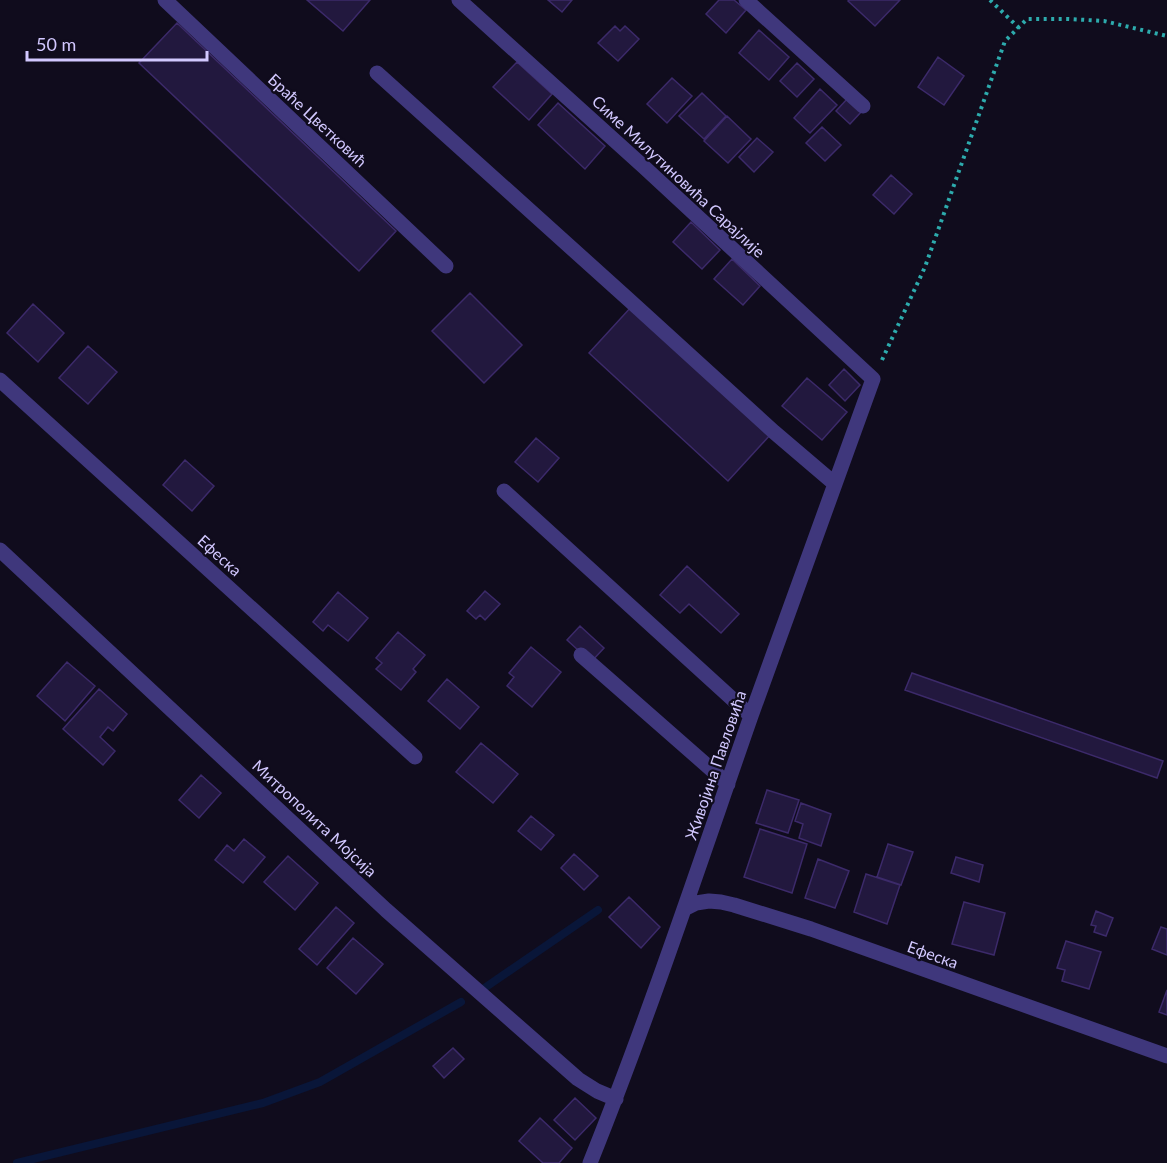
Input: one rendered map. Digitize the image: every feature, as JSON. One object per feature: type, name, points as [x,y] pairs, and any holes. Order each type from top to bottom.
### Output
[{"type":"street","name":"Браће Цветковић","points":[[165,0],[446,266]]},
{"type":"street","name":"Симе Милутиновића Сарајлије","points":[[459,0],[873,379]]},
{"type":"street","points":[[746,0],[863,106]]},
{"type":"street","points":[[377,74],[774,432],[835,484]]},
{"type":"street","name":"Живојина Павловића","points":[[590,1163],[616,1099],[873,379]]},
{"type":"street","name":"Ефеска","points":[[0,380],[415,757]]},
{"type":"street","points":[[504,491],[752,716]]},
{"type":"street","name":"Митрополита Мојсија","points":[[0,550],[386,910],[578,1079],[597,1092],[616,1099]]},
{"type":"street","points":[[581,655],[728,784]]},
{"type":"street","name":"Ефеска","points":[[684,909],[696,903],[709,901],[734,905],[811,929],[1167,1056]]},
{"type":"path","points":[[990,0],[1018,28]]},
{"type":"path","points":[[873,379],[925,267],[1005,41],[1027,19],[1104,21],[1167,36]]},
{"type":"building","points":[[307,0],[370,0],[343,31]]},
{"type":"building","points":[[548,0],[572,0],[562,12]]},
{"type":"building","points":[[719,0],[734,0],[746,10],[726,33],[706,14]]},
{"type":"building","points":[[849,0],[900,0],[875,26]]},
{"type":"building","points":[[177,23],[396,231],[359,271],[139,63]]},
{"type":"building","points":[[615,26],[620,31],[625,26],[639,39],[618,61],[598,43]]},
{"type":"building","points":[[759,30],[789,57],[769,80],[739,53]]},
{"type":"building","points":[[938,57],[964,76],[944,105],[918,87]]},
{"type":"building","points":[[517,62],[552,94],[529,120],[493,87]]},
{"type":"building","points":[[797,63],[814,79],[797,97],[780,81]]},
{"type":"building","points":[[672,78],[692,96],[667,123],[647,104]]},
{"type":"building","points":[[820,89],[837,105],[810,133],[794,118]]},
{"type":"building","points":[[702,93],[726,116],[704,139],[679,116]]},
{"type":"building","points":[[848,98],[862,111],[850,124],[836,111]]},
{"type":"building","points":[[558,103],[605,146],[585,169],[538,125]]},
{"type":"building","points":[[727,116],[751,139],[728,163],[704,141]]},
{"type":"building","points":[[822,127],[841,145],[825,161],[806,143]]},
{"type":"building","points":[[757,138],[773,152],[754,172],[739,157]]},
{"type":"building","points":[[891,175],[912,194],[894,214],[873,195]]},
{"type":"building","points":[[691,222],[720,250],[702,269],[673,242]]},
{"type":"building","points":[[732,259],[760,286],[743,305],[714,279]]},
{"type":"building","points":[[470,293],[522,345],[484,383],[432,331]]},
{"type":"building","points":[[33,304],[64,333],[38,362],[7,333]]},
{"type":"building","points":[[632,306],[771,434],[728,481],[589,353]]},
{"type":"building","points":[[88,346],[117,372],[88,404],[59,378]]},
{"type":"building","points":[[844,369],[860,385],[845,401],[829,385]]},
{"type":"building","points":[[807,378],[847,412],[822,440],[782,406]]},
{"type":"building","points":[[536,438],[559,458],[538,482],[515,462]]},
{"type":"building","points":[[185,460],[214,486],[192,511],[163,485]]},
{"type":"building","points":[[687,566],[739,614],[721,633],[689,604],[680,613],[660,595]]},
{"type":"building","points":[[485,591],[500,604],[485,620],[480,615],[476,619],[467,611]]},
{"type":"building","points":[[338,592],[368,618],[348,641],[328,625],[323,631],[313,622]]},
{"type":"building","points":[[580,626],[604,648],[591,662],[567,640]]},
{"type":"building","points":[[398,632],[425,655],[413,669],[416,672],[401,690],[376,669],[382,663],[376,658]]},
{"type":"building","points":[[531,647],[561,672],[532,707],[507,686],[514,677],[509,673]]},
{"type":"building","points":[[67,662],[95,686],[65,721],[37,696]]},
{"type":"building","points":[[912,673],[1163,761],[1157,778],[905,690]]},
{"type":"building","points":[[447,679],[479,707],[460,729],[428,701]]},
{"type":"building","points":[[99,689],[127,714],[113,731],[108,727],[100,737],[115,751],[103,765],[63,729]]},
{"type":"building","points":[[481,743],[518,774],[493,803],[456,772]]},
{"type":"building","points":[[201,775],[221,793],[199,818],[179,800]]},
{"type":"building","points":[[767,790],[799,800],[788,833],[756,823]]},
{"type":"building","points":[[801,803],[831,814],[821,846],[799,838],[803,824],[795,821]]},
{"type":"building","points":[[531,816],[554,835],[541,850],[518,831]]},
{"type":"building","points":[[760,829],[807,844],[792,893],[744,877]]},
{"type":"building","points":[[244,839],[265,857],[243,883],[215,860],[227,845],[234,851]]},
{"type":"building","points":[[888,844],[913,852],[901,885],[877,877]]},
{"type":"building","points":[[574,854],[598,876],[584,890],[561,868]]},
{"type":"building","points":[[288,856],[318,883],[295,910],[264,882]]},
{"type":"building","points":[[956,857],[983,865],[979,882],[951,873]]},
{"type":"building","points":[[818,859],[849,871],[835,908],[805,898]]},
{"type":"building","points":[[866,874],[900,885],[887,924],[854,912]]},
{"type":"building","points":[[629,897],[660,927],[641,948],[609,917]]},
{"type":"building","points":[[964,902],[1005,913],[994,955],[952,944]]},
{"type":"building","points":[[336,907],[354,923],[317,965],[299,949]]},
{"type":"building","points":[[1096,911],[1113,918],[1106,936],[1094,932],[1096,926],[1091,925]]},
{"type":"building","points":[[1161,927],[1167,929],[1167,955],[1152,949]]},
{"type":"building","points":[[353,938],[383,964],[356,994],[327,968]]},
{"type":"building","points":[[1066,941],[1101,952],[1089,989],[1062,981],[1065,970],[1057,968]]},
{"type":"building","points":[[1167,990],[1167,1015],[1159,1012]]},
{"type":"building","points":[[453,1048],[464,1059],[444,1078],[433,1066]]},
{"type":"building","points":[[575,1098],[596,1118],[575,1140],[554,1120]]},
{"type":"building","points":[[540,1118],[572,1148],[559,1163],[543,1163],[519,1141]]},
{"type":"waterway","points":[[483,989],[598,910]]},
{"type":"waterway","points":[[17,1163],[263,1103],[320,1082],[461,1002]]}]
